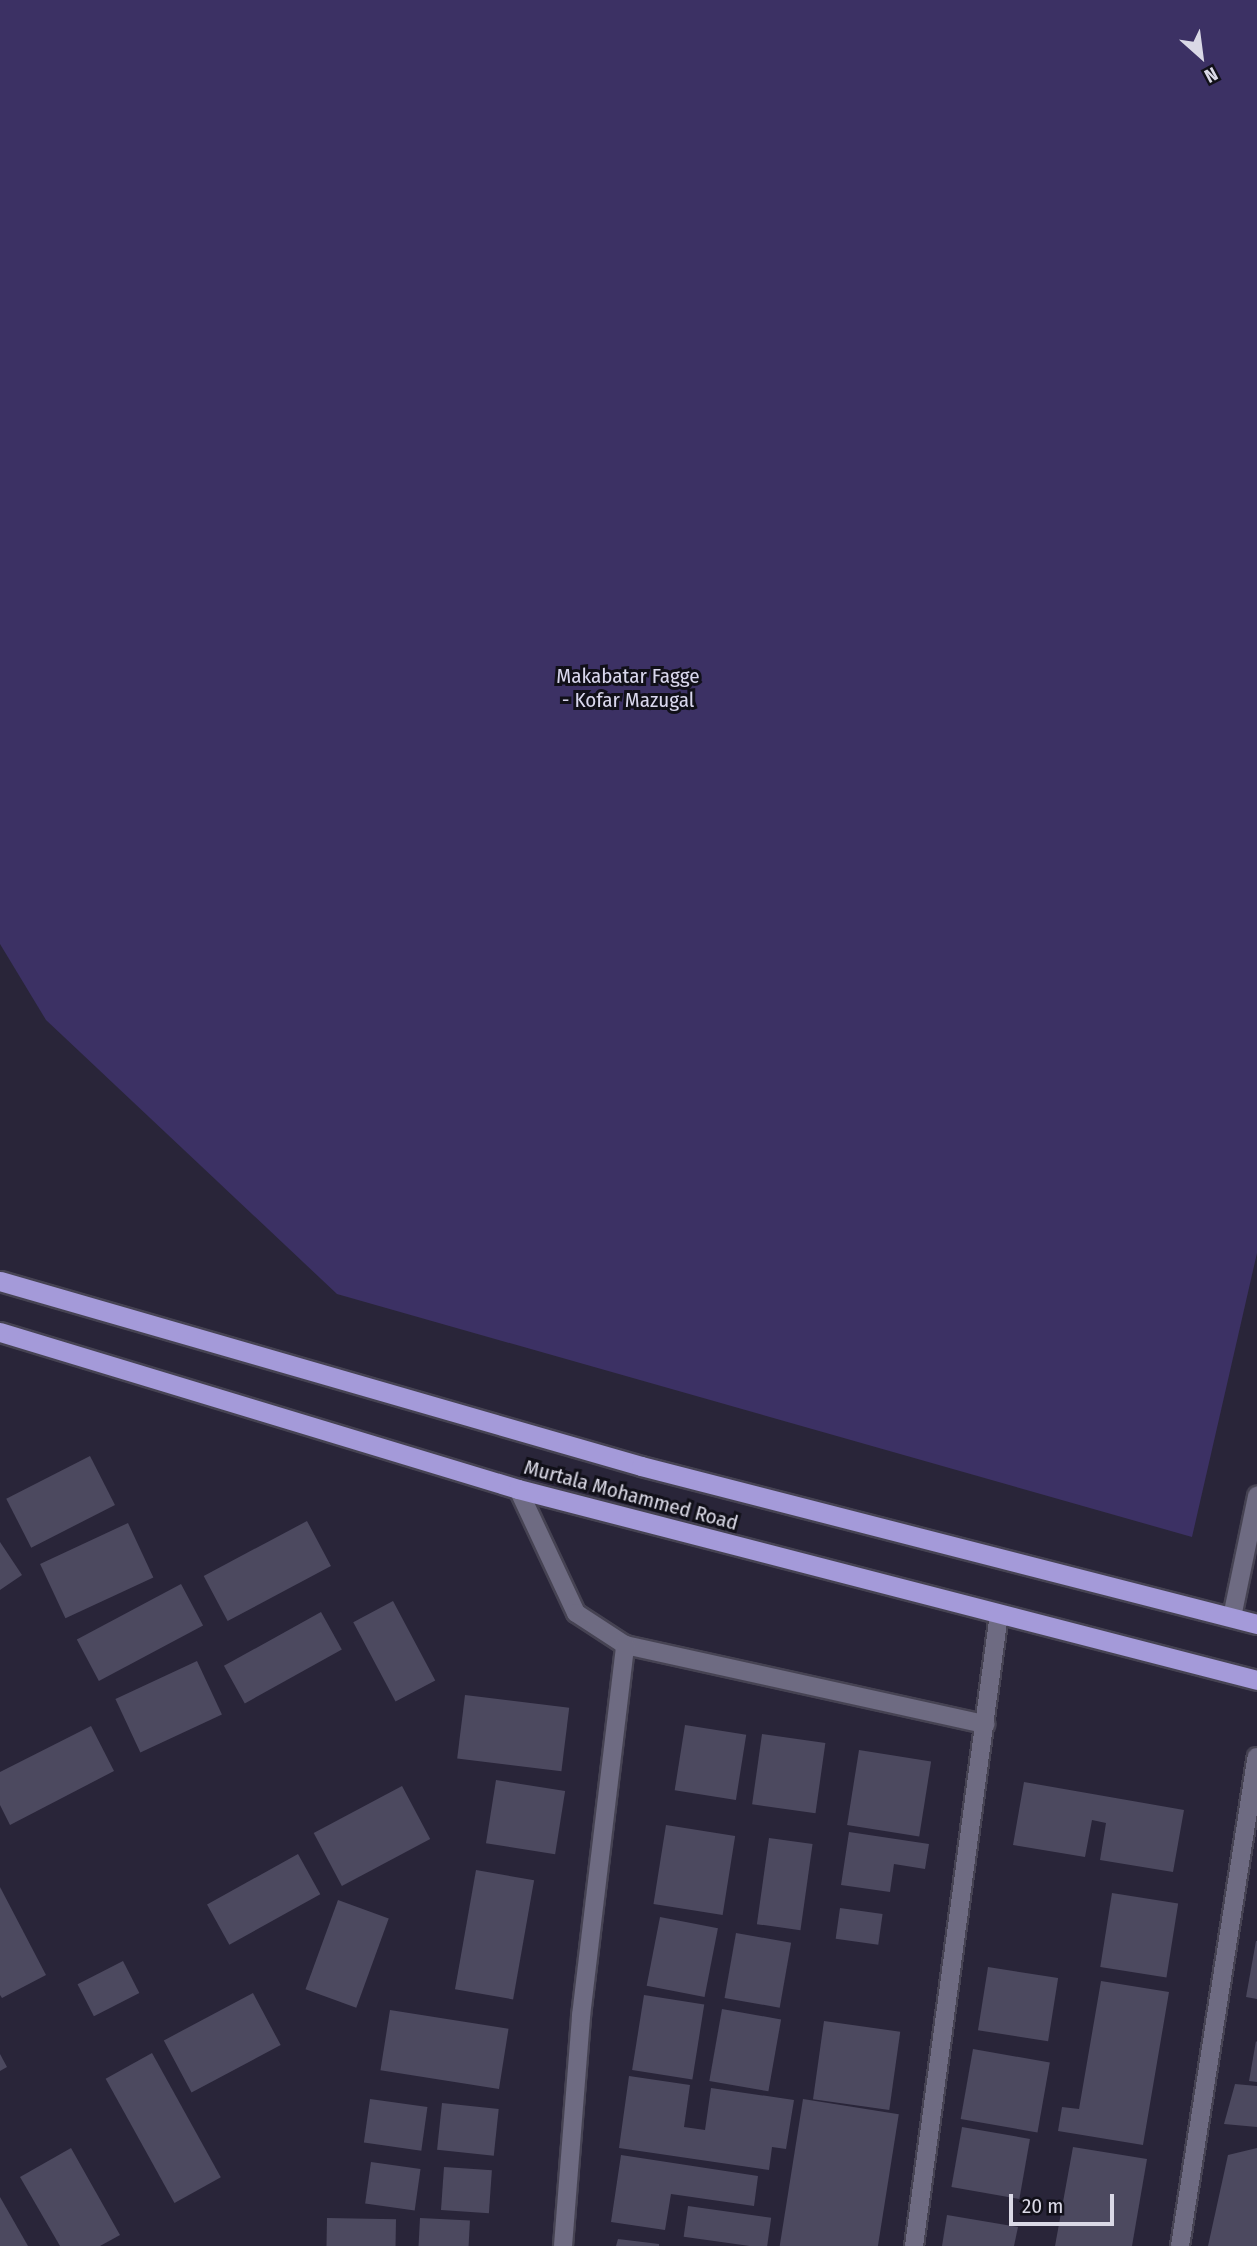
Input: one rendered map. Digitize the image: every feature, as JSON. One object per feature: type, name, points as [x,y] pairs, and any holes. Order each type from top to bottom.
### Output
[{"type":"highway","name":"Murtala Mohammed Road","points":[[0,1281],[640,1466],[1257,1623]]},
{"type":"highway","name":"Murtala Mohammed Road","points":[[0,1332],[518,1489],[1257,1680]]},
{"type":"street","points":[[518,1489],[576,1613],[625,1645],[985,1724]]},
{"type":"street","points":[[1232,1617],[1257,1496]]},
{"type":"street","points":[[914,2246],[999,1614]]},
{"type":"street","points":[[563,2246],[581,2016],[625,1645]]},
{"type":"street","points":[[1180,2246],[1257,1757]]},
{"type":"green space","name":"Makabatar Fagge - Kofar Mazugal","points":[[0,0],[1257,0],[1257,1253],[1192,1537],[337,1294],[46,1020],[0,944]]},
{"type":"building","points":[[90,1456],[115,1505],[31,1548],[6,1499]]},
{"type":"building","points":[[307,1521],[331,1566],[228,1621],[204,1576]]},
{"type":"building","points":[[128,1523],[153,1577],[65,1618],[40,1564]]},
{"type":"building","points":[[0,1542],[22,1575],[0,1590]]},
{"type":"building","points":[[181,1584],[203,1625],[99,1681],[77,1639]]},
{"type":"building","points":[[393,1601],[435,1680],[396,1702],[353,1622]]},
{"type":"building","points":[[321,1612],[342,1650],[245,1703],[224,1666]]},
{"type":"building","points":[[197,1661],[222,1714],[140,1753],[115,1699]]},
{"type":"building","points":[[465,1695],[569,1708],[561,1771],[457,1759]]},
{"type":"building","points":[[685,1725],[746,1735],[736,1800],[675,1790]]},
{"type":"building","points":[[91,1726],[114,1771],[10,1825],[0,1805],[0,1772]]},
{"type":"building","points":[[762,1734],[825,1743],[815,1813],[752,1804]]},
{"type":"building","points":[[859,1750],[931,1761],[919,1836],[847,1825]]},
{"type":"building","points":[[496,1780],[565,1791],[555,1854],[486,1843]]},
{"type":"building","points":[[1024,1782],[1184,1810],[1173,1872],[1100,1860],[1106,1823],[1092,1820],[1085,1857],[1013,1845]]},
{"type":"building","points":[[402,1786],[430,1839],[342,1886],[314,1833]]},
{"type":"building","points":[[666,1825],[735,1836],[723,1915],[653,1904]]},
{"type":"building","points":[[849,1832],[929,1844],[925,1869],[894,1864],[890,1892],[841,1885]]},
{"type":"building","points":[[769,1838],[813,1844],[800,1930],[757,1924]]},
{"type":"building","points":[[298,1854],[320,1894],[229,1945],[207,1904]]},
{"type":"building","points":[[476,1870],[534,1880],[513,1999],[455,1989]]},
{"type":"building","points":[[0,1887],[46,1975],[2,1998],[0,1995]]},
{"type":"building","points":[[1112,1893],[1178,1903],[1166,1978],[1100,1967]]},
{"type":"building","points":[[338,1900],[389,1918],[356,2008],[306,1989]]},
{"type":"building","points":[[840,1908],[883,1914],[878,1945],[836,1939]]},
{"type":"building","points":[[660,1917],[718,1928],[705,1997],[647,1986]]},
{"type":"building","points":[[736,1933],[791,1943],[780,2008],[725,1998]]},
{"type":"building","points":[[1257,1941],[1257,1999],[1246,1997]]},
{"type":"building","points":[[123,1961],[139,1993],[94,2016],[78,1984]]},
{"type":"building","points":[[988,1967],[1058,1978],[1048,2041],[978,2030]]},
{"type":"building","points":[[1101,1981],[1169,1992],[1143,2145],[1058,2131],[1062,2107],[1079,2109]]},
{"type":"building","points":[[253,1993],[281,2045],[192,2093],[164,2040]]},
{"type":"building","points":[[644,1995],[704,2005],[692,2080],[632,2070]]},
{"type":"building","points":[[722,2009],[781,2019],[768,2091],[709,2081]]},
{"type":"building","points":[[390,2010],[509,2029],[499,2089],[380,2070]]},
{"type":"building","points":[[824,2021],[900,2032],[889,2110],[813,2099]]},
{"type":"building","points":[[1257,2042],[1257,2082],[1249,2081]]},
{"type":"building","points":[[973,2049],[1050,2063],[1037,2132],[961,2119]]},
{"type":"building","points":[[152,2053],[221,2177],[174,2203],[106,2079]]},
{"type":"building","points":[[0,2054],[7,2067],[0,2071]]},
{"type":"building","points":[[629,2076],[690,2085],[684,2127],[705,2130],[711,2088],[794,2100],[786,2149],[772,2147],[769,2170],[619,2148]]},
{"type":"building","points":[[1235,2084],[1257,2086],[1257,2127],[1224,2124]]},
{"type":"building","points":[[370,2099],[427,2107],[421,2151],[364,2143]]},
{"type":"building","points":[[803,2099],[899,2114],[878,2246],[780,2246]]},
{"type":"building","points":[[442,2103],[499,2109],[494,2156],[437,2150]]},
{"type":"building","points":[[962,2127],[1030,2139],[1019,2199],[951,2187]]},
{"type":"building","points":[[1073,2147],[1147,2159],[1132,2246],[1055,2246]]},
{"type":"building","points":[[71,2148],[120,2235],[100,2246],[60,2246],[20,2177]]},
{"type":"building","points":[[1257,2148],[1257,2246],[1208,2246],[1228,2155]]},
{"type":"building","points":[[621,2155],[758,2176],[754,2206],[671,2194],[665,2230],[611,2222]]},
{"type":"building","points":[[371,2162],[421,2169],[415,2211],[365,2204]]},
{"type":"building","points":[[444,2167],[492,2170],[489,2213],[441,2210]]},
{"type":"building","points":[[0,2197],[28,2246],[0,2246]]},
{"type":"building","points":[[688,2206],[771,2218],[767,2246],[684,2237]]},
{"type":"building","points":[[947,2215],[1018,2227],[1014,2246],[942,2246]]},
{"type":"building","points":[[327,2218],[396,2219],[396,2246],[327,2246]]},
{"type":"building","points":[[420,2218],[470,2221],[469,2246],[419,2246]]},
{"type":"building","points":[[618,2239],[659,2244],[659,2246],[616,2246]]}]
